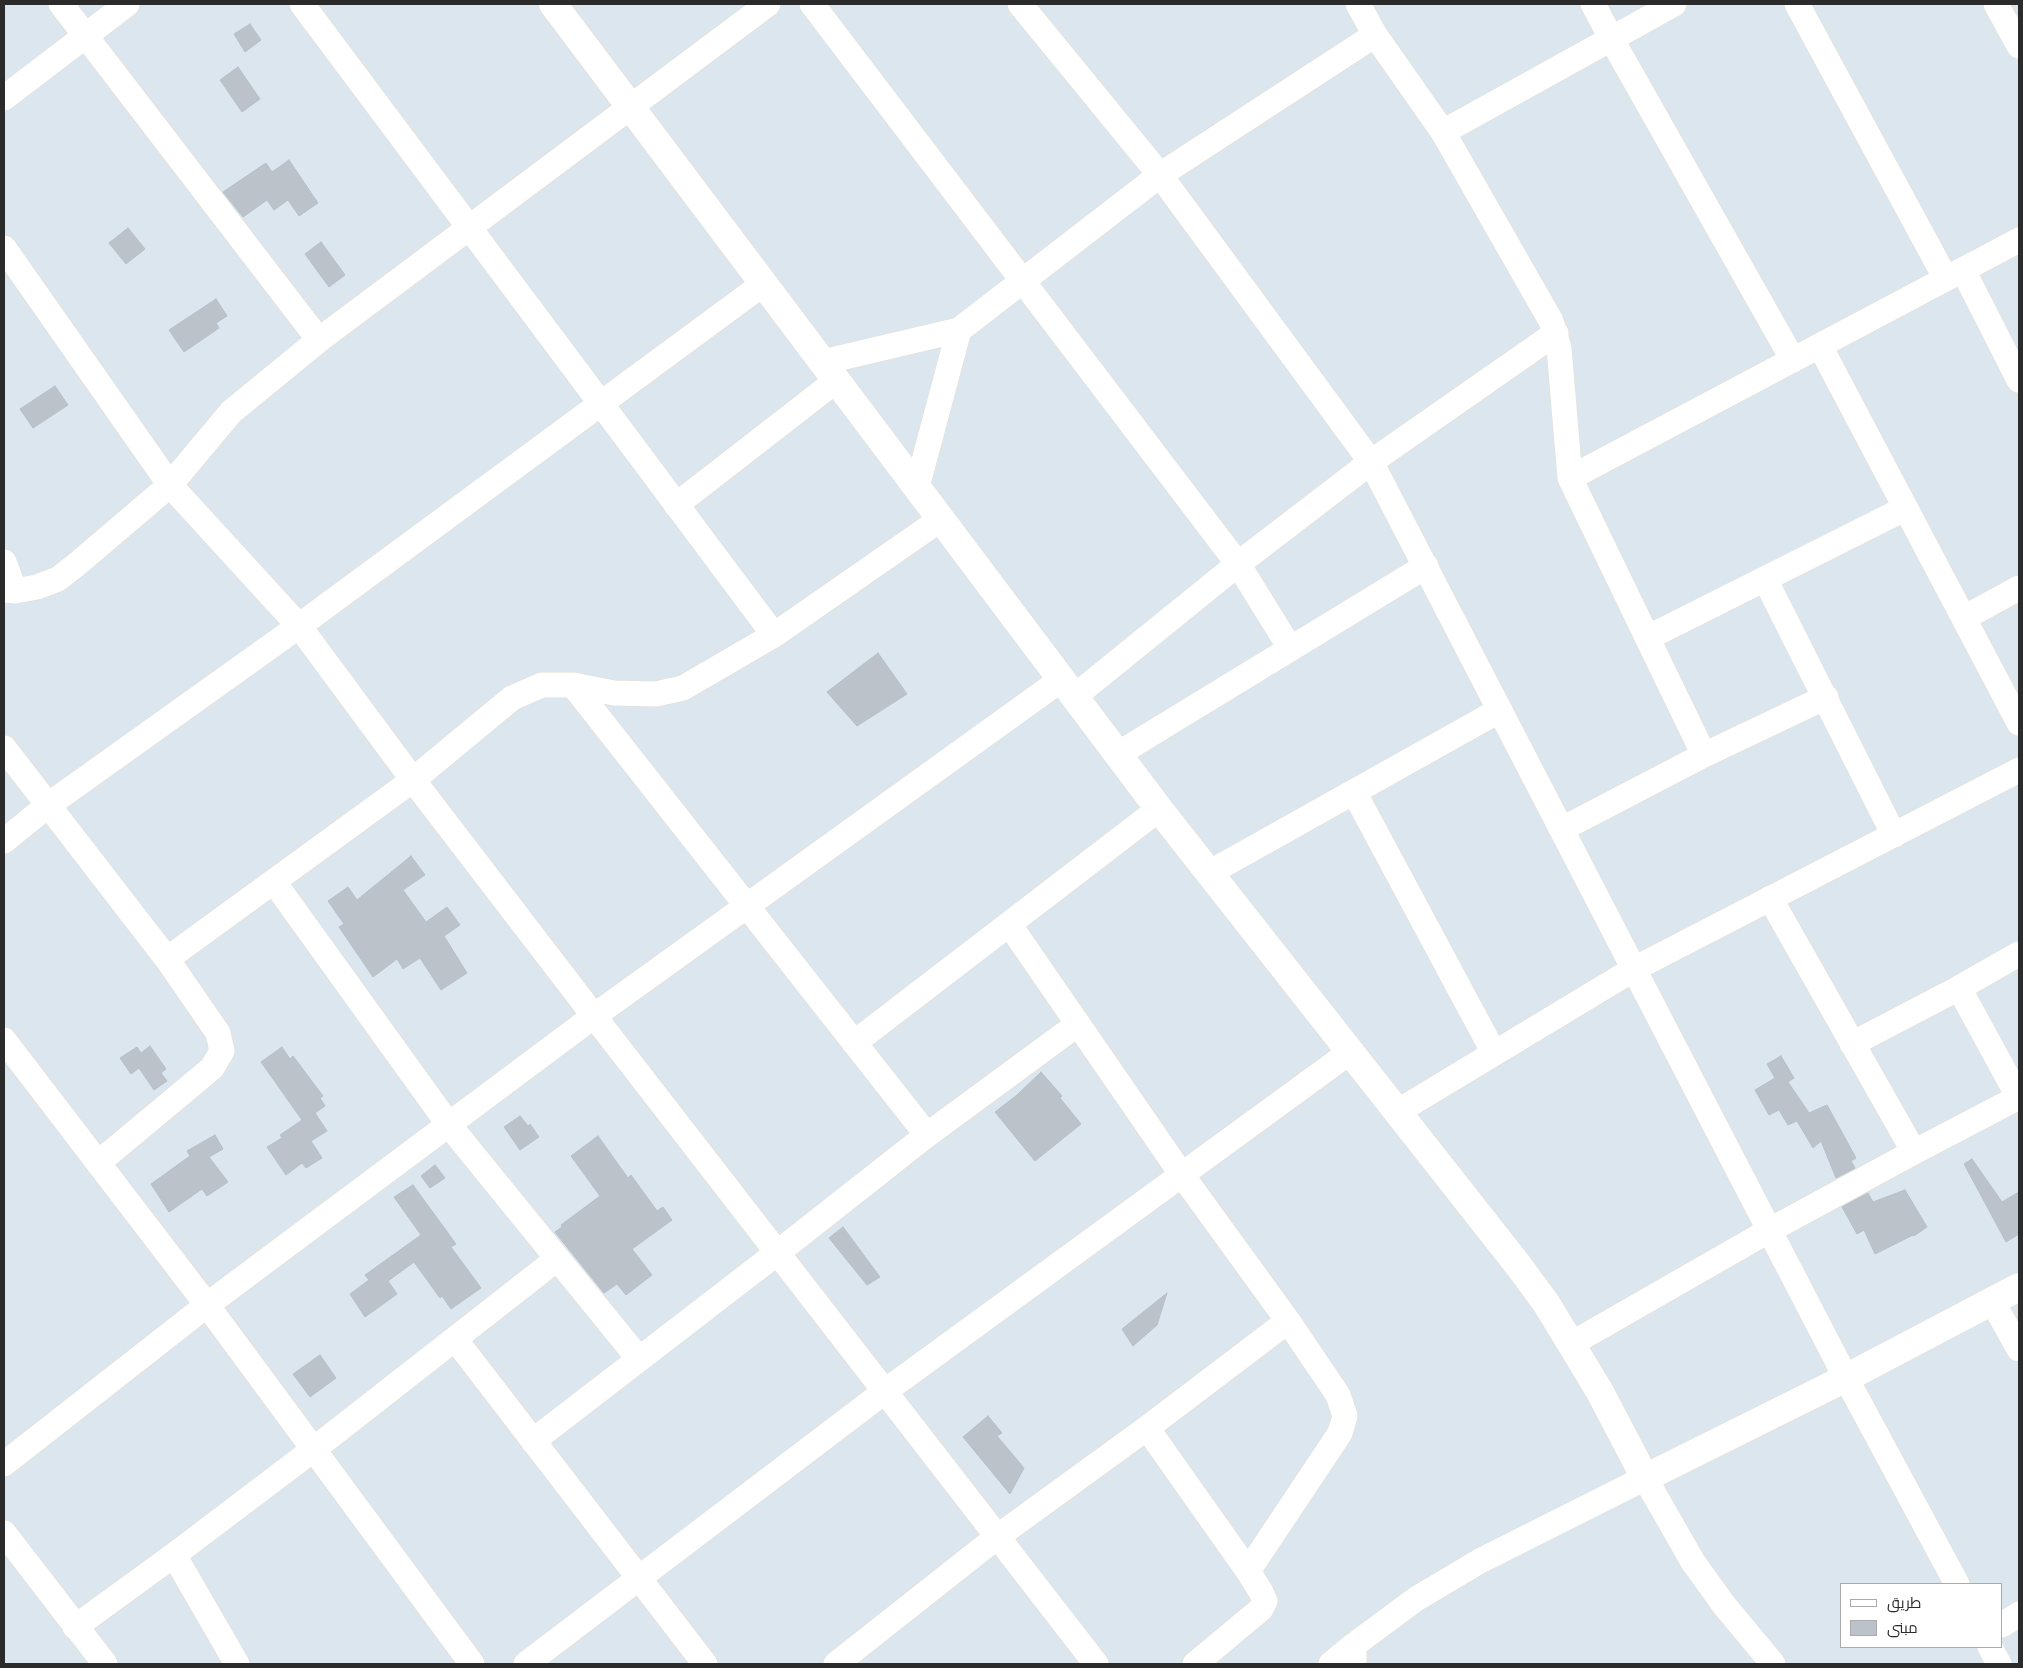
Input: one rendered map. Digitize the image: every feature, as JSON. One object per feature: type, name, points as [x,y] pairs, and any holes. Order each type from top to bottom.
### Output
[{"type":"street","points":[[61,4],[319,340]]},
{"type":"street","points":[[4,98],[126,4]]},
{"type":"street","points":[[302,4],[774,635]]},
{"type":"street","points":[[553,4],[1159,809],[1546,1303],[1600,1392],[1645,1478],[1693,1562],[1724,1605],[1773,1664]]},
{"type":"street","points":[[4,562],[9,590],[37,587],[58,579],[76,566],[170,485],[231,412],[319,340],[768,4]]},
{"type":"street","points":[[812,4],[1238,564],[1290,648]]},
{"type":"street","points":[[1020,4],[1160,175],[1371,462],[1846,1378],[1956,1583]]},
{"type":"street","points":[[1358,4],[1375,35],[1443,132],[1551,321],[1559,348],[1570,478],[1704,755]]},
{"type":"street","points":[[1593,4],[1793,360]]},
{"type":"street","points":[[1443,132],[1674,4]]},
{"type":"street","points":[[1798,4],[1955,275],[2019,380]]},
{"type":"street","points":[[1996,4],[2019,46]]},
{"type":"street","points":[[676,505],[830,371],[959,330],[1160,175],[1375,35]]},
{"type":"street","points":[[1570,478],[2019,240]]},
{"type":"street","points":[[4,248],[170,485],[299,626],[413,780],[594,1016],[1096,1664]]},
{"type":"street","points":[[4,841],[47,806],[299,626],[763,284]]},
{"type":"street","points":[[918,487],[959,330]]},
{"type":"street","points":[[4,1464],[207,1305],[594,1016],[747,907],[1068,688],[1238,564],[1371,462],[1556,333]]},
{"type":"street","points":[[1820,346],[2019,723]]},
{"type":"street","points":[[1647,638],[1906,508]]},
{"type":"street","points":[[167,959],[413,780],[512,698],[542,685],[573,685],[614,693],[656,694],[684,688],[774,635],[941,519]]},
{"type":"street","points":[[1118,754],[1426,566]]},
{"type":"street","points":[[1765,579],[1894,834]]},
{"type":"street","points":[[1964,618],[2019,588]]},
{"type":"street","points":[[573,685],[927,1135]]},
{"type":"street","points":[[1562,829],[1704,755],[1826,697]]},
{"type":"street","points":[[1209,873],[1500,710]]},
{"type":"street","points":[[4,748],[167,959],[218,1033],[222,1050],[212,1068],[98,1163]]},
{"type":"street","points":[[1396,1112],[1634,969],[2019,770]]},
{"type":"street","points":[[1354,792],[1494,1053]]},
{"type":"street","points":[[854,1042],[1159,809]]},
{"type":"street","points":[[274,882],[449,1125],[639,1360]]},
{"type":"street","points":[[1770,898],[1914,1152]]},
{"type":"street","points":[[1009,924],[1182,1175],[1338,1395],[1345,1416],[1340,1433],[1248,1571]]},
{"type":"street","points":[[1852,1044],[2019,954]]},
{"type":"street","points":[[1571,1344],[1770,1230],[2019,1098],[1958,988]]},
{"type":"street","points":[[534,1441],[778,1253],[927,1135],[1078,1024]]},
{"type":"street","points":[[4,1040],[207,1305],[472,1664]]},
{"type":"street","points":[[526,1664],[884,1392],[1350,1052]]},
{"type":"street","points":[[76,1627],[314,1450],[557,1258]]},
{"type":"street","points":[[1330,1664],[1354,1655],[1416,1599],[1480,1561],[1846,1378],[2019,1286]]},
{"type":"street","points":[[1992,1301],[2019,1349]]},
{"type":"street","points":[[848,1661],[997,1537],[1288,1322]]},
{"type":"street","points":[[455,1339],[705,1664]]},
{"type":"street","points":[[1147,1428],[1248,1571],[1265,1601],[1261,1609],[1194,1664]]},
{"type":"street","points":[[4,1534],[105,1664]]},
{"type":"street","points":[[174,1555],[231,1662]]},
{"type":"street","points":[[2003,1624],[2019,1614]]},
{"type":"street","points":[[1991,1648],[1999,1664]]},
{"type":"building","points":[[250,24],[261,40],[245,52],[234,34]]},
{"type":"building","points":[[238,67],[260,99],[242,112],[220,80]]},
{"type":"building","points":[[289,160],[318,203],[299,216],[288,200],[274,210],[267,200],[243,217],[223,192],[266,163],[272,172]]},
{"type":"building","points":[[128,228],[145,249],[126,264],[109,243]]},
{"type":"building","points":[[321,242],[345,275],[329,287],[305,254]]},
{"type":"building","points":[[216,299],[227,316],[216,323],[219,328],[184,352],[169,330]]},
{"type":"building","points":[[55,386],[68,405],[33,428],[20,409]]},
{"type":"building","points":[[878,653],[907,694],[857,726],[827,692]]},
{"type":"building","points":[[411,856],[425,875],[403,890],[426,922],[447,907],[460,925],[444,936],[467,973],[441,990],[420,958],[403,969],[397,959],[373,977],[339,927],[344,924],[328,901],[348,887],[357,900]]},
{"type":"building","points":[[150,1046],[166,1069],[161,1073],[167,1081],[154,1090],[139,1068],[131,1074],[120,1058],[137,1047],[141,1053]]},
{"type":"building","points":[[282,1047],[290,1059],[293,1056],[323,1096],[320,1098],[325,1106],[315,1113],[327,1131],[311,1141],[322,1158],[306,1168],[302,1163],[286,1175],[267,1147],[282,1138],[280,1135],[302,1120],[261,1062]]},
{"type":"building","points":[[1781,1056],[1794,1078],[1788,1082],[1809,1113],[1827,1105],[1856,1158],[1851,1161],[1855,1168],[1836,1178],[1821,1141],[1813,1148],[1797,1121],[1788,1125],[1779,1110],[1769,1115],[1755,1090],[1775,1078],[1767,1064]]},
{"type":"building","points":[[1041,1072],[1062,1096],[1060,1098],[1081,1124],[1035,1161],[995,1112],[1017,1095]]},
{"type":"building","points":[[520,1116],[528,1126],[530,1124],[539,1137],[520,1150],[504,1127]]},
{"type":"building","points":[[215,1135],[223,1149],[209,1157],[228,1182],[207,1196],[202,1189],[169,1212],[151,1184],[190,1156],[187,1151]]},
{"type":"building","points":[[598,1136],[628,1178],[631,1175],[657,1211],[663,1207],[672,1220],[632,1249],[652,1275],[626,1295],[617,1284],[604,1293],[555,1232],[562,1227],[561,1225],[600,1196],[571,1156]]},
{"type":"building","points":[[1972,1159],[2002,1202],[2019,1192],[2019,1234],[2006,1242],[1964,1164]]},
{"type":"building","points":[[435,1165],[445,1178],[430,1188],[421,1176]]},
{"type":"building","points":[[413,1185],[456,1244],[451,1247],[481,1288],[451,1309],[442,1296],[440,1298],[414,1262],[388,1281],[397,1294],[365,1317],[350,1294],[369,1280],[365,1275],[421,1235],[394,1197]]},
{"type":"building","points":[[1905,1190],[1927,1227],[1914,1236],[1875,1254],[1864,1230],[1857,1234],[1842,1207],[1868,1193],[1873,1202]]},
{"type":"building","points":[[843,1227],[880,1277],[867,1285],[829,1238]]},
{"type":"building","points":[[1167,1293],[1157,1325],[1133,1346],[1122,1329]]},
{"type":"building","points":[[320,1355],[336,1378],[310,1397],[293,1374]]},
{"type":"building","points":[[988,1416],[1002,1433],[997,1436],[1024,1468],[1010,1494],[963,1437]]}]
